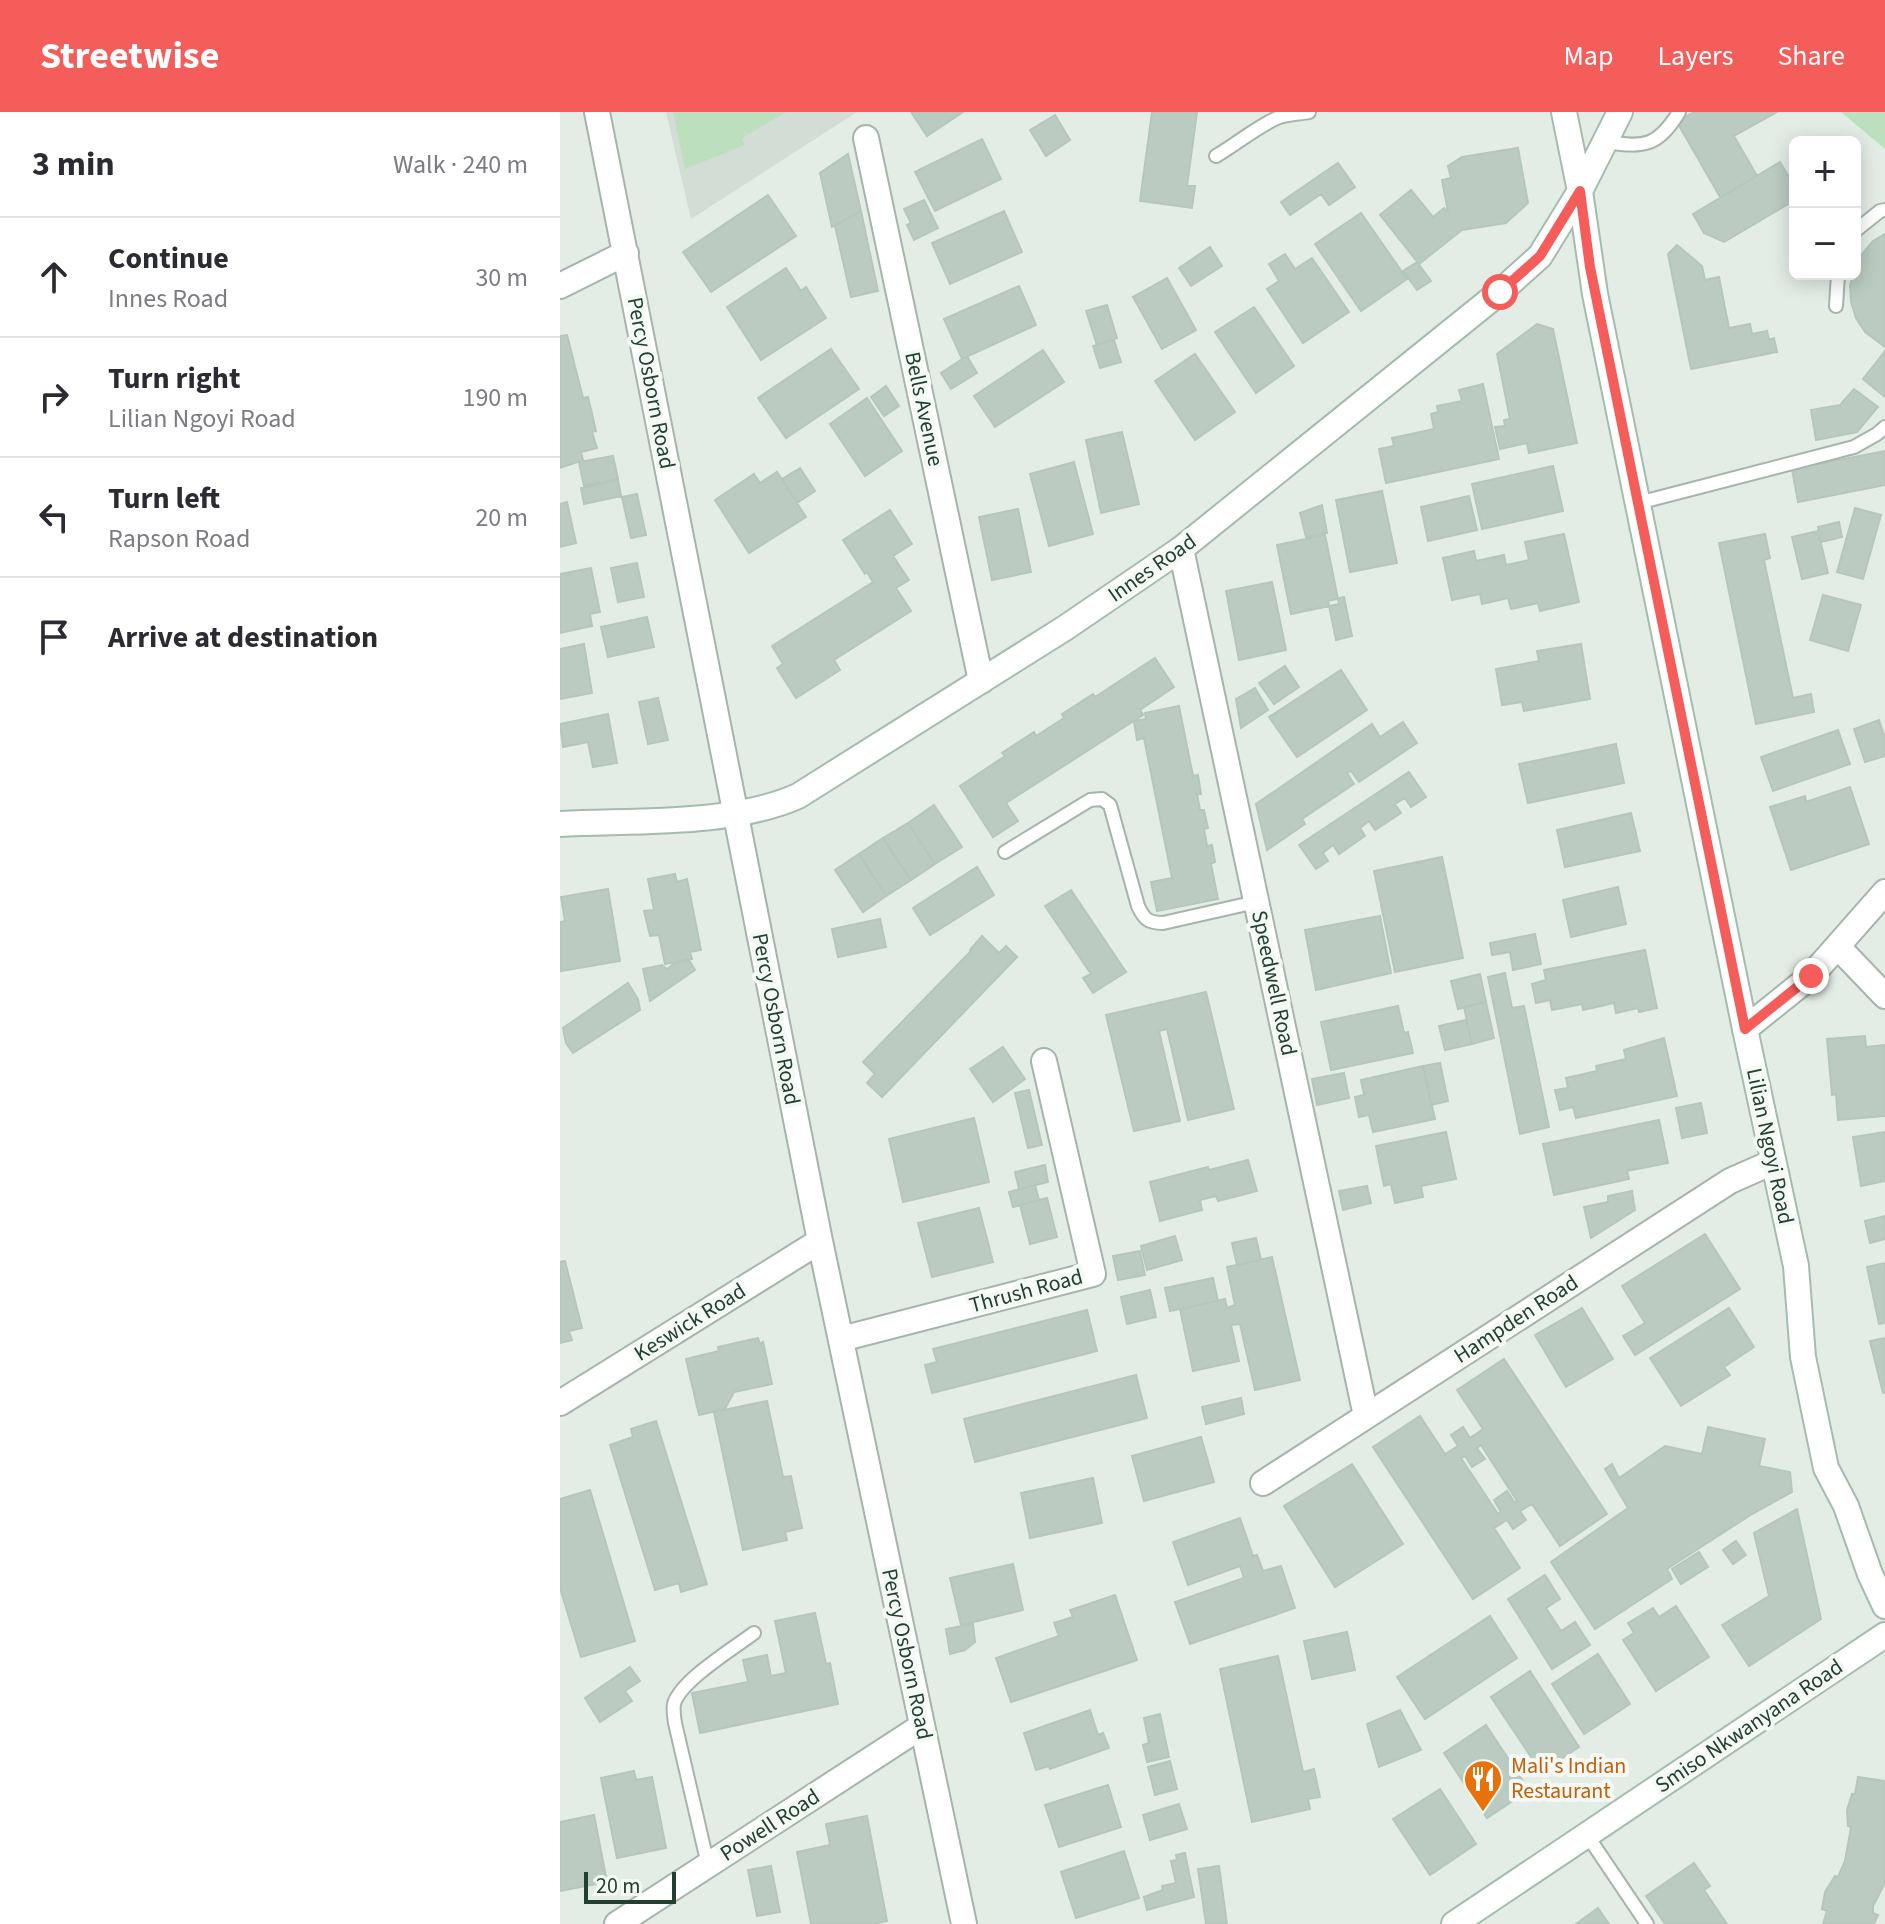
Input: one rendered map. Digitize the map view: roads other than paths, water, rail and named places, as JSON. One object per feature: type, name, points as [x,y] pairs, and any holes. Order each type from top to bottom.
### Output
[{"type":"street","name":"Percy Osborn Road","points":[[597,112],[820,1241],[964,1924]]},
{"type":"street","name":"Lilian Ngoyi Road","points":[[1564,112],[1580,191],[1590,267],[1796,1266],[1803,1357],[1826,1468],[1846,1506],[1885,1606]]},
{"type":"street","name":"Innes Road","points":[[560,824],[735,815],[771,808],[798,796],[1065,628],[1181,549],[1464,322],[1540,256],[1580,191],[1620,112]]},
{"type":"street","name":"Bells Avenue","points":[[866,138],[981,681]]},
{"type":"street","points":[[560,286],[626,253]]},
{"type":"street","name":"Speedwell Road","points":[[1181,549],[1366,1416]]},
{"type":"street","points":[[1745,1029],[1787,998],[1838,947],[1885,892]]},
{"type":"street","points":[[1838,947],[1885,996]]},
{"type":"street","name":"Thrush Road","points":[[841,1339],[1093,1274],[1044,1061]]},
{"type":"street","name":"Hampden Road","points":[[1263,1483],[1730,1181],[1773,1162]]},
{"type":"street","name":"Keswick Road","points":[[560,1403],[820,1241]]},
{"type":"street","name":"Smiso Nkwanyana Road","points":[[1460,1922],[1885,1635]]},
{"type":"street","name":"Powell Road","points":[[617,1924],[922,1726]]},
{"type":"lane","points":[[1216,156],[1248,138],[1266,123],[1282,116],[1309,112]]},
{"type":"lane","points":[[1606,142],[1643,145],[1656,140],[1666,133],[1679,112]]},
{"type":"lane","points":[[1861,226],[1885,210]]},
{"type":"lane","points":[[1836,306],[1838,280]]},
{"type":"lane","points":[[1638,503],[1854,447],[1885,427]]},
{"type":"lane","points":[[1005,852],[1090,800],[1102,799],[1110,805],[1138,906],[1143,917],[1151,923],[1256,902]]},
{"type":"lane","points":[[708,1865],[673,1706],[680,1693],[693,1681],[754,1633]]},
{"type":"lane","points":[[1587,1835],[1647,1924]]},
{"type":"place","name":"Mali's Indian Restaurant","points":[[1483,1813]]}]
